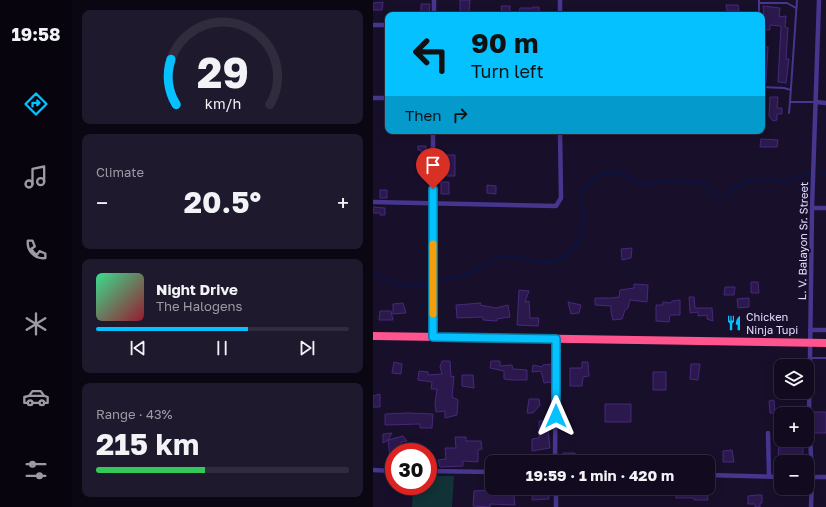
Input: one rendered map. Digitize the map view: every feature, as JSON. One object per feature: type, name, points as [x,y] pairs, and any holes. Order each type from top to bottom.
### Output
[{"type":"highway","points":[[373,336],[826,343]]},
{"type":"street","points":[[434,0],[434,12]]},
{"type":"street","points":[[560,0],[560,12]]},
{"type":"street","name":"L. V. Balayon Sr. Street","points":[[809,455],[812,208],[819,0]]},
{"type":"street","points":[[373,25],[385,25]]},
{"type":"street","points":[[373,98],[385,98]]},
{"type":"street","points":[[816,102],[826,103]]},
{"type":"street","points":[[433,134],[433,337]]},
{"type":"street","points":[[373,202],[556,206],[561,198],[560,134]]},
{"type":"street","points":[[812,208],[826,208]]},
{"type":"street","points":[[810,330],[826,330]]},
{"type":"street","points":[[555,455],[556,339]]},
{"type":"street","points":[[768,433],[769,476]]},
{"type":"street","points":[[373,470],[385,471]]},
{"type":"street","points":[[437,471],[485,472]]},
{"type":"street","points":[[715,475],[774,476]]},
{"type":"street","points":[[814,477],[826,477]]},
{"type":"street","points":[[556,495],[556,507]]},
{"type":"street","name":"L. V. Balayon Sr. Street","points":[[810,495],[811,507]]},
{"type":"lane","points":[[789,113],[797,0]]},
{"type":"lane","points":[[759,2],[787,3],[796,8]]},
{"type":"lane","points":[[765,87],[784,88],[791,90]]},
{"type":"lane","points":[[790,102],[816,102]]},
{"type":"lane","points":[[809,358],[826,358]]},
{"type":"green space","points":[[437,476],[454,476],[452,507],[412,507],[413,495],[437,495]]},
{"type":"building","points":[[460,0],[470,0],[469,12],[460,12]]},
{"type":"building","points":[[383,2],[382,10],[373,10],[373,3]]},
{"type":"building","points":[[421,4],[430,4],[429,12],[421,12]]},
{"type":"building","points":[[726,5],[738,5],[739,11],[727,11]]},
{"type":"building","points":[[501,6],[510,6],[510,12],[502,12]]},
{"type":"building","points":[[763,6],[780,8],[779,17],[786,16],[785,27],[788,28],[786,59],[789,59],[786,83],[778,82],[781,26],[770,25],[770,30],[765,30],[765,12],[764,12]]},
{"type":"building","points":[[539,7],[539,12],[519,12],[520,8]]},
{"type":"building","points":[[765,46],[768,47],[765,83]]},
{"type":"building","points":[[770,97],[778,97],[777,108],[782,108],[782,114],[777,114],[777,120],[773,121],[769,116]]},
{"type":"building","points":[[761,139],[778,140],[777,147],[760,147]]},
{"type":"building","points":[[418,146],[426,146],[426,157],[422,157],[421,150],[418,150]]},
{"type":"building","points":[[445,155],[455,155],[455,176],[447,176],[447,162],[444,162]]},
{"type":"building","points":[[441,182],[449,182],[449,194],[441,194]]},
{"type":"building","points":[[487,185],[496,186],[496,194],[487,193]]},
{"type":"building","points":[[380,190],[387,190],[387,198],[380,198]]},
{"type":"building","points":[[373,207],[385,208],[385,215],[373,213]]},
{"type":"building","points":[[632,248],[631,258],[622,260],[621,249]]},
{"type":"building","points":[[751,282],[758,282],[759,293],[751,293]]},
{"type":"building","points":[[634,284],[648,285],[647,302],[630,300],[628,308],[625,310],[622,319],[613,320],[611,306],[595,305],[595,298],[619,297],[620,290],[634,288]]},
{"type":"building","points":[[725,287],[735,287],[734,295],[724,295]]},
{"type":"building","points":[[519,290],[529,291],[525,302],[529,301],[530,318],[539,318],[538,326],[517,325]]},
{"type":"building","points":[[689,297],[694,297],[695,308],[712,308],[713,321],[707,319],[707,315],[698,316],[698,312],[690,313]]},
{"type":"building","points":[[749,298],[749,307],[738,308],[737,299]]},
{"type":"building","points":[[680,300],[680,315],[670,315],[669,322],[656,321],[656,305],[663,305],[663,302],[671,303],[672,301]]},
{"type":"building","points":[[568,302],[581,305],[579,313],[571,314]]},
{"type":"building","points":[[403,303],[406,313],[393,314],[393,304]]},
{"type":"building","points":[[481,303],[480,305],[496,308],[508,305],[510,317],[497,319],[497,321],[483,320],[483,317],[457,318],[456,305]]},
{"type":"building","points":[[380,311],[391,311],[393,320],[379,320]]},
{"type":"building","points":[[442,361],[450,361],[451,377],[454,376],[452,397],[458,400],[457,415],[445,418],[445,411],[436,412],[435,404],[437,389],[431,389],[432,382],[418,380],[419,371],[428,372],[428,375],[442,374],[440,367]]},
{"type":"building","points":[[491,361],[500,361],[500,366],[512,365],[513,369],[527,370],[527,380],[504,379],[504,371],[490,368]]},
{"type":"building","points":[[394,362],[402,364],[401,374],[392,373]]},
{"type":"building","points":[[582,362],[588,362],[589,376],[583,377],[582,386],[570,386],[570,368],[582,368]]},
{"type":"building","points":[[552,364],[552,382],[544,383],[541,371],[532,372],[533,365],[542,367],[543,365]]},
{"type":"building","points":[[691,364],[700,364],[698,380],[690,379]]},
{"type":"building","points":[[653,372],[666,372],[666,390],[653,390]]},
{"type":"building","points":[[462,375],[473,375],[474,388],[462,386]]},
{"type":"building","points":[[380,394],[380,407],[373,407],[373,396]]},
{"type":"building","points":[[529,399],[539,399],[540,405],[533,413],[527,413]]},
{"type":"building","points":[[774,400],[774,413],[770,413],[769,401]]},
{"type":"building","points":[[605,404],[631,404],[631,422],[605,422]]},
{"type":"building","points":[[814,412],[826,412],[826,433],[814,433]]},
{"type":"building","points":[[385,414],[433,414],[432,428],[420,428],[420,424],[385,425]]},
{"type":"building","points":[[539,421],[547,421],[550,448],[532,451],[532,439],[539,438]]},
{"type":"building","points":[[392,433],[388,440],[383,443],[383,434]]},
{"type":"building","points":[[403,436],[407,441],[401,443],[388,443],[388,440]]},
{"type":"building","points":[[455,437],[466,437],[466,441],[481,441],[482,449],[478,450],[478,462],[463,461],[463,466],[440,467],[438,460],[446,459],[445,448],[456,448]]},
{"type":"building","points":[[779,447],[803,447],[803,455],[778,455]]},
{"type":"building","points":[[732,450],[734,462],[723,462],[723,451]]},
{"type":"building","points":[[563,453],[575,453],[575,455],[563,455]]},
{"type":"building","points":[[485,490],[485,495],[514,495],[515,505],[490,504],[490,507],[473,506],[474,491]]},
{"type":"building","points":[[532,495],[549,495],[549,499],[532,500]]},
{"type":"building","points":[[676,495],[707,495],[708,500],[694,500],[694,498],[676,498]]},
{"type":"building","points":[[762,495],[762,503],[760,503],[760,507],[755,507],[755,504],[748,504],[748,496]]},
{"type":"waterway","points":[[437,282],[459,277],[472,272],[491,260],[504,256],[519,257],[539,262],[553,262],[565,256],[577,244],[582,233],[584,222],[581,200],[582,191],[592,181],[605,174],[615,172],[620,173],[644,184],[653,184],[664,180],[682,183],[700,182],[704,183],[713,195],[720,196],[729,194],[741,183],[746,181],[768,179],[787,181],[810,173]]},
{"type":"waterway","points":[[819,172],[826,175]]},
{"type":"waterway","points":[[373,272],[383,278],[406,286],[429,284]]},
{"type":"slow traffic","points":[[433,244],[433,314]]},
{"type":"place","name":"Chicken Ninja Tupi","points":[[734,323]]},
{"type":"route","points":[[433,189],[433,337],[556,339],[556,416]]}]
